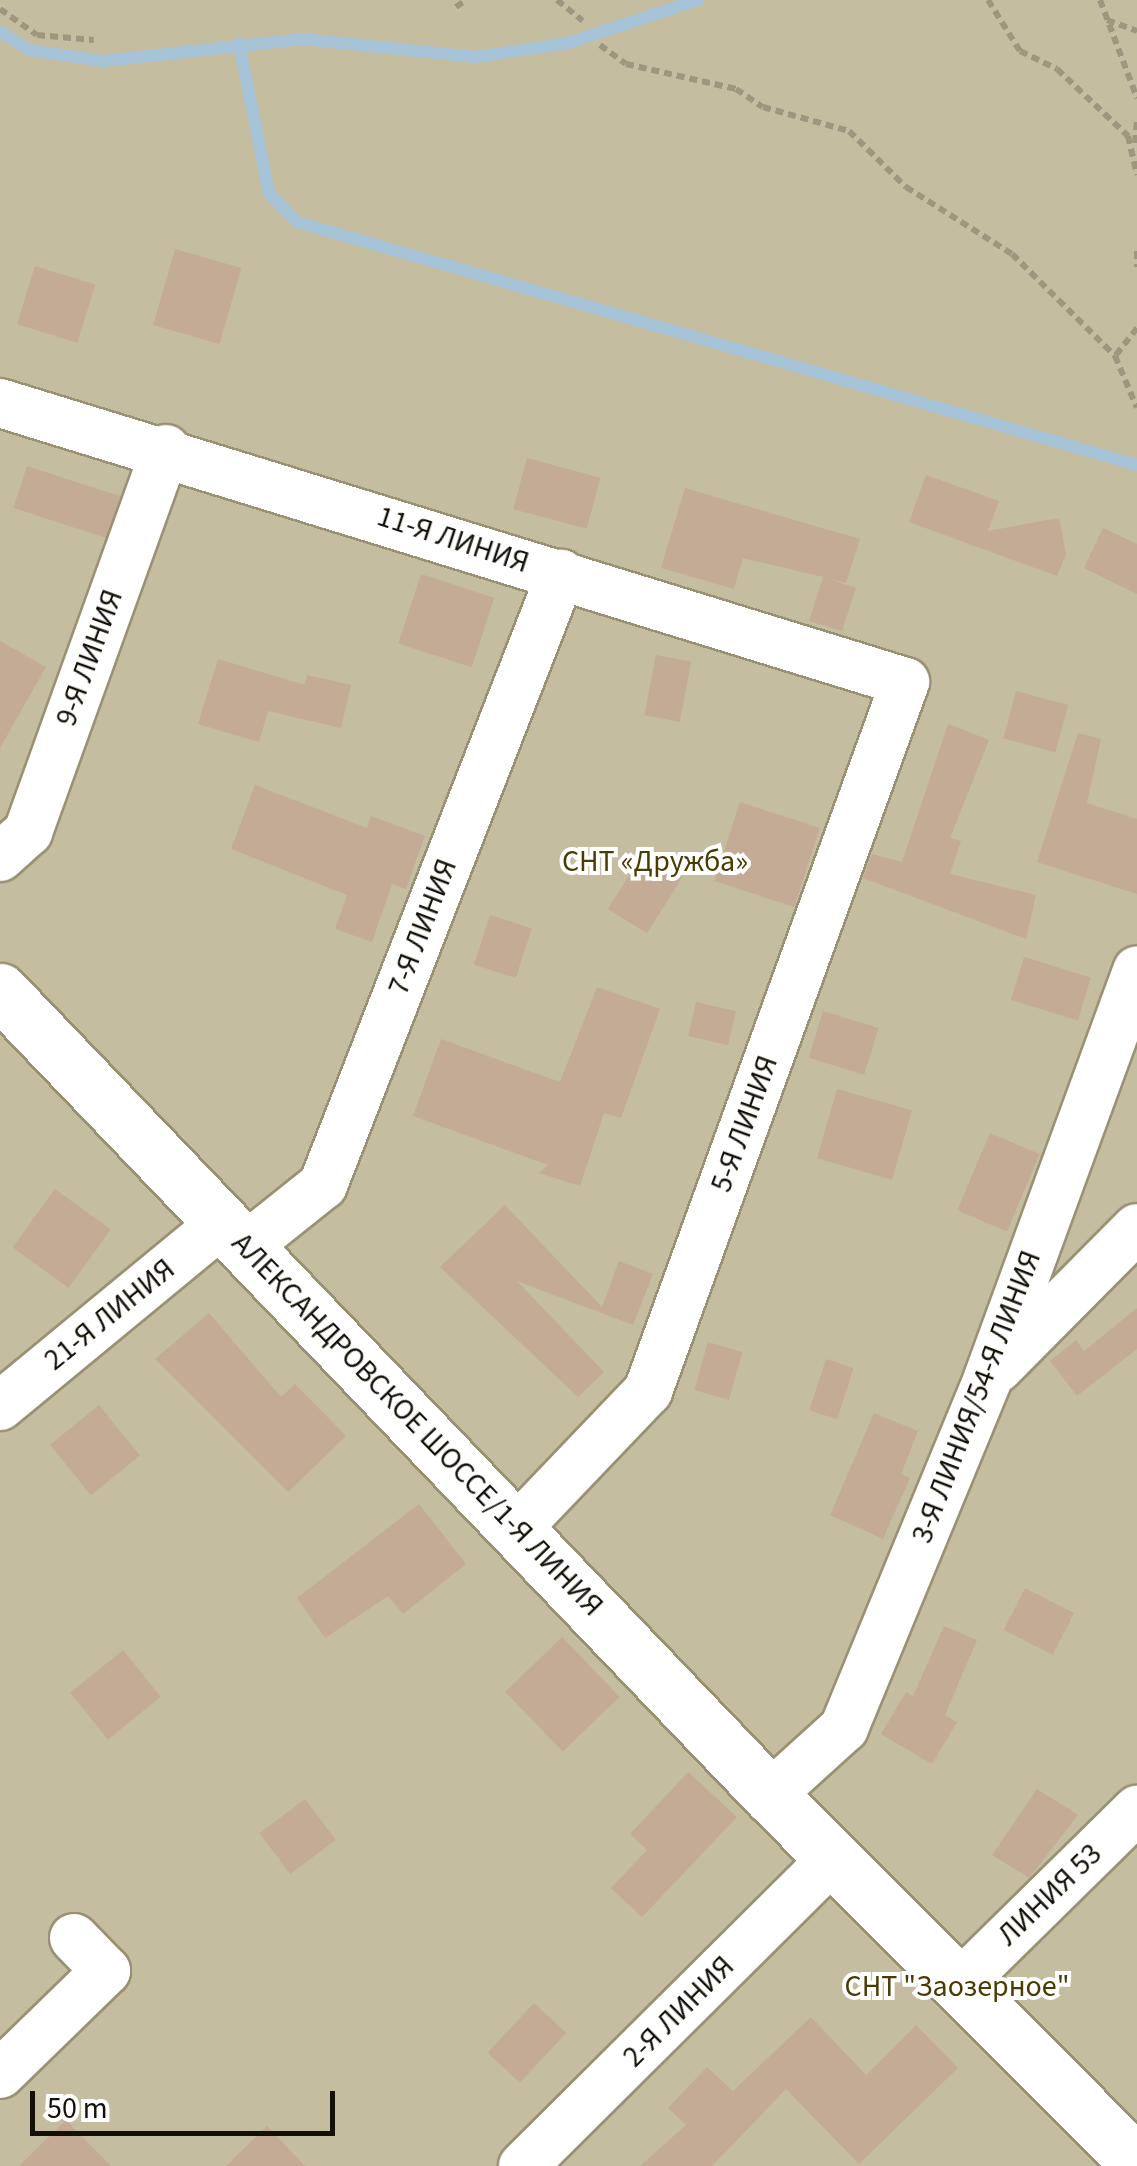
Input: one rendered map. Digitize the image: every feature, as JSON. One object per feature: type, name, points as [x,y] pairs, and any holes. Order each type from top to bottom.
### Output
[{"type":"street","name":"11-Я ЛИНИЯ","points":[[0,403],[166,449],[905,682]]},
{"type":"street","name":"9-Я ЛИНИЯ","points":[[0,857],[28,832],[166,449]]},
{"type":"street","name":"7-Я ЛИНИЯ","points":[[232,1236],[323,1185],[560,574]]},
{"type":"street","name":"5-Я ЛИНИЯ","points":[[520,1525],[648,1391],[905,682]]},
{"type":"street","name":"3-Я ЛИНИЯ/54-Я ЛИНИЯ","points":[[770,1795],[844,1728],[988,1378],[1137,970]]},
{"type":"street","name":"АЛЕКСАНДРОВСКОЕ ШОССЕ/1-Я ЛИНИЯ","points":[[0,991],[232,1236],[520,1525],[770,1795],[964,1980],[1137,2163]]},
{"type":"street","points":[[988,1378],[1137,1228]]},
{"type":"street","name":"21-Я ЛИНИЯ","points":[[0,1406],[232,1236]]},
{"type":"street","name":"ЛИНИЯ 53","points":[[964,1980],[1137,1810]]},
{"type":"street","name":"2-Я ЛИНИЯ","points":[[523,2166],[834,1858]]},
{"type":"street","points":[[0,2074],[106,1971],[74,1938]]},
{"type":"path","points":[[456,7],[466,0]]},
{"type":"path","points":[[557,0],[583,21]]},
{"type":"path","points":[[988,0],[1020,51],[1057,69],[1135,145]]},
{"type":"path","points":[[1100,0],[1137,98]]},
{"type":"path","points":[[0,9],[38,35],[94,40]]},
{"type":"path","points":[[1106,20],[1137,31]]},
{"type":"path","points":[[600,45],[626,64],[736,89],[763,107],[848,131],[906,187],[1012,254],[1115,356],[1137,408]]},
{"type":"path","points":[[1137,119],[1137,176]]},
{"type":"path","points":[[1137,251],[1137,268]]},
{"type":"path","points":[[1115,356],[1137,328]]},
{"type":"green space","points":[[0,0],[1137,0],[1137,2166],[0,2166]]},
{"type":"building","points":[[175,249],[241,268],[220,344],[153,325]]},
{"type":"building","points":[[35,266],[95,284],[77,343],[17,324]]},
{"type":"building","points":[[527,458],[600,478],[587,529],[513,509]]},
{"type":"building","points":[[27,466],[120,496],[107,538],[13,508]]},
{"type":"building","points":[[926,475],[999,501],[988,531],[1059,518],[1066,554],[1057,576],[909,522]]},
{"type":"building","points":[[685,488],[860,539],[846,583],[826,578],[856,588],[842,631],[809,621],[823,577],[743,558],[734,589],[661,568]]},
{"type":"building","points":[[1103,528],[1137,544],[1137,594],[1084,568]]},
{"type":"building","points":[[421,574],[494,598],[472,667],[398,643]]},
{"type":"building","points":[[0,641],[46,667],[0,748]]},
{"type":"building","points":[[656,655],[691,662],[680,722],[644,715]]},
{"type":"building","points":[[218,659],[305,685],[307,675],[351,685],[341,728],[268,711],[259,742],[198,724]]},
{"type":"building","points":[[1016,691],[1068,705],[1055,752],[1003,738]]},
{"type":"building","points":[[948,724],[989,740],[950,838],[961,841],[950,874],[1036,895],[1026,939],[863,878],[872,854],[902,862]]},
{"type":"building","points":[[1078,733],[1101,739],[1087,803],[1137,819],[1137,894],[1037,862]]},
{"type":"building","points":[[255,785],[367,828],[371,816],[425,836],[406,889],[392,884],[372,942],[335,929],[347,895],[231,849]]},
{"type":"building","points":[[740,802],[820,828],[794,907],[714,881]]},
{"type":"building","points":[[643,853],[682,877],[647,933],[608,909]]},
{"type":"building","points":[[490,915],[532,929],[516,978],[474,964]]},
{"type":"building","points":[[1024,957],[1091,977],[1078,1020],[1011,1000]]},
{"type":"building","points":[[597,987],[660,1009],[621,1118],[604,1113],[580,1186],[539,1173],[548,1165],[413,1116],[441,1039],[560,1082]]},
{"type":"building","points":[[696,1002],[736,1011],[728,1045],[688,1036]]},
{"type":"building","points":[[823,1011],[878,1028],[864,1075],[809,1058]]},
{"type":"building","points":[[837,1089],[912,1110],[892,1180],[817,1158]]},
{"type":"building","points":[[990,1133],[1040,1154],[1007,1231],[957,1210]]},
{"type":"building","points":[[55,1189],[111,1230],[69,1288],[13,1247]]},
{"type":"building","points":[[505,1205],[602,1307],[619,1261],[653,1274],[633,1325],[517,1281],[604,1372],[578,1397],[440,1267]]},
{"type":"building","points":[[1137,1308],[1137,1349],[1077,1396],[1050,1361],[1076,1340],[1084,1351]]},
{"type":"building","points":[[209,1313],[281,1397],[295,1384],[346,1436],[288,1492],[155,1359]]},
{"type":"building","points":[[708,1342],[743,1352],[729,1400],[694,1390]]},
{"type":"building","points":[[826,1359],[854,1368],[837,1419],[809,1410]]},
{"type":"building","points":[[99,1405],[140,1456],[91,1495],[50,1445]]},
{"type":"building","points":[[874,1413],[918,1431],[901,1474],[910,1478],[883,1539],[830,1515]]},
{"type":"building","points":[[419,1504],[466,1564],[403,1614],[388,1596],[325,1638],[297,1598]]},
{"type":"building","points":[[1025,1588],[1074,1613],[1053,1655],[1004,1630]]},
{"type":"building","points":[[944,1626],[977,1640],[945,1715],[957,1722],[932,1764],[881,1734],[906,1692],[913,1696]]},
{"type":"building","points":[[562,1637],[620,1697],[563,1752],[505,1692]]},
{"type":"building","points":[[123,1650],[161,1697],[108,1739],[70,1693]]},
{"type":"building","points":[[688,1772],[737,1817],[642,1917],[611,1888],[647,1850],[630,1834]]},
{"type":"building","points":[[1037,1789],[1078,1815],[1029,1878],[992,1855]]},
{"type":"building","points":[[305,1799],[336,1840],[290,1874],[259,1833]]},
{"type":"building","points":[[534,2003],[566,2033],[520,2083],[488,2053]]},
{"type":"building","points":[[811,2017],[866,2075],[916,2025],[958,2068],[859,2164],[786,2089],[712,2166],[640,2166],[686,2125],[668,2108],[707,2067],[733,2091]]},
{"type":"building","points":[[66,2120],[111,2166],[19,2166]]},
{"type":"building","points":[[267,2126],[305,2166],[226,2166]]},
{"type":"waterway","points":[[0,31],[29,50],[103,61],[303,39],[475,57],[568,43],[698,0]]},
{"type":"waterway","points":[[239,43],[269,193],[297,222],[1137,465]]},
{"type":"park label","name":"СНТ «Дружба»","points":[[655,862]]},
{"type":"park label","name":"СНТ \"Заозерное\"","points":[[957,1987]]}]
